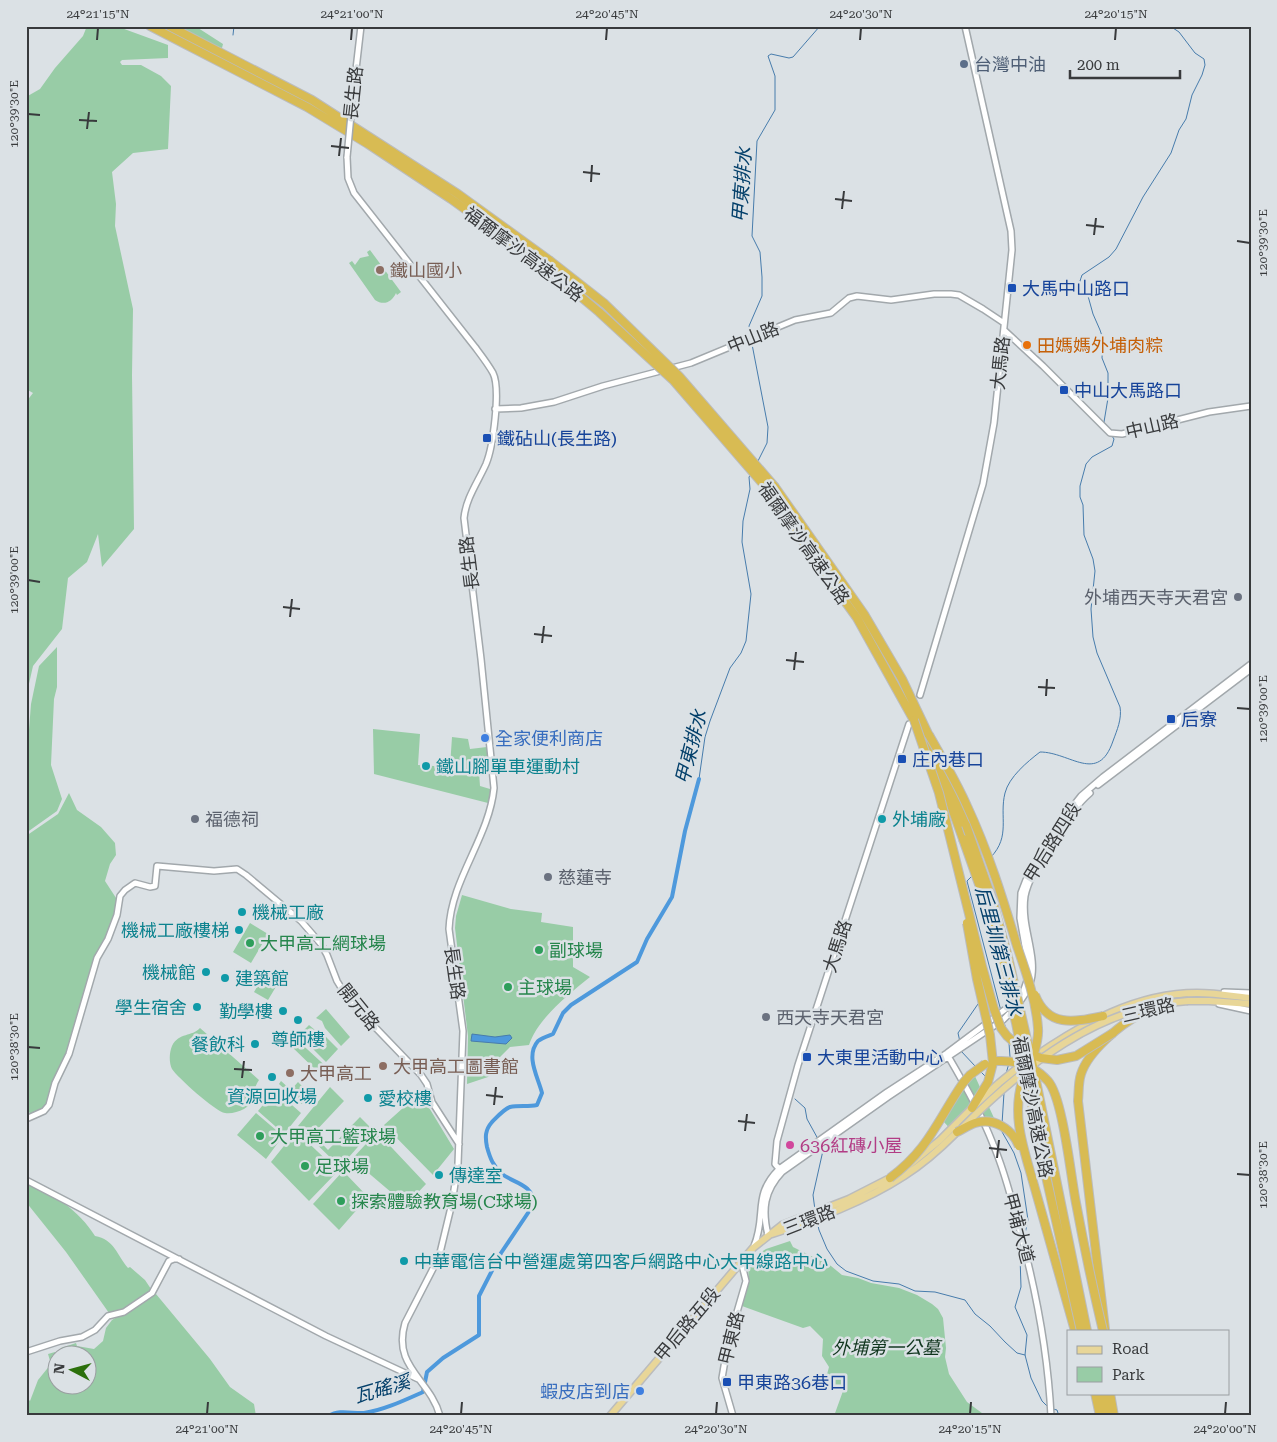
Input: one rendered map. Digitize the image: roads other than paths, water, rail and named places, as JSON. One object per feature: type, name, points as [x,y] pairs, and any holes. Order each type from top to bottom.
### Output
[{"type":"highway","name":"福爾摩沙高速公路","points":[[150,26],[307,107],[368,144],[451,199],[544,266],[647,354],[772,489],[813,557],[902,679],[929,735],[969,832],[992,899],[1008,957],[1033,1066],[1087,1330]]},
{"type":"highway","name":"福爾摩沙高速公路","points":[[169,26],[312,100],[458,194],[549,260],[605,304],[679,376],[772,489],[864,614],[911,722],[936,769],[980,887],[1000,956],[1016,1024],[1045,1172],[1081,1330]]},
{"type":"highway","points":[[911,722],[939,793],[994,1009],[1001,1028],[1016,1046],[1032,1055],[1058,1060],[1076,1056],[1142,1014],[1188,1002]]},
{"type":"highway","points":[[929,735],[954,778],[971,816],[994,874],[1026,972],[1038,1002],[1045,1012],[1053,1018],[1072,1022],[1103,1016]]},
{"type":"highway","points":[[959,876],[971,952],[990,1035],[992,1054],[991,1072],[988,1082],[972,1108]]},
{"type":"highway","points":[[1026,972],[1038,1028],[1038,1041],[1032,1058]]},
{"type":"highway","points":[[1104,1330],[1078,1102],[1081,1075],[1085,1065],[1113,1033]]},
{"type":"highway","points":[[890,1178],[912,1160],[923,1147],[941,1121],[955,1094],[974,1072],[985,1064],[1004,1061],[1021,1062],[1031,1067],[1048,1082],[1056,1098],[1076,1204],[1104,1330]]},
{"type":"highway","points":[[1027,1069],[1019,1096],[1018,1120],[1032,1178],[1075,1330]]},
{"type":"highway","points":[[957,1132],[975,1123],[989,1122],[1002,1125],[1014,1135],[1032,1178]]},
{"type":"highway","points":[[1095,1394],[1100,1416]]},
{"type":"highway","points":[[1102,1394],[1107,1416]]},
{"type":"highway","points":[[1110,1394],[1114,1416]]},
{"type":"main road","name":"三環路","points":[[779,1230],[788,1222],[849,1200],[890,1178],[923,1155],[999,1082],[1078,1028],[1127,1005],[1156,998],[1209,993],[1251,998]]},
{"type":"main road","name":"三環路","points":[[768,1235],[850,1205],[906,1175],[1027,1069],[1077,1036],[1120,1015],[1164,1003],[1209,1001],[1251,1004]]},
{"type":"main road","points":[[1027,1069],[1032,1058]]},
{"type":"main road","name":"甲后路五段","points":[[610,1416],[741,1261],[768,1235]]},
{"type":"street","name":"長生路","points":[[361,26],[347,157],[348,178],[354,193],[475,347],[492,372],[495,382],[495,408],[491,445],[486,465],[465,507],[464,518],[494,788],[490,809],[457,891],[450,918],[463,1031],[460,1145]]},
{"type":"street","name":"大馬路","points":[[920,695],[983,484],[994,423],[1012,250],[1011,231],[965,26]]},
{"type":"street","name":"中山路","points":[[495,408],[521,408],[554,402],[603,386],[691,363],[795,320],[831,313],[849,298],[857,296],[891,300],[934,294],[959,295],[983,309],[1004,326],[1110,433],[1122,434],[1209,412],[1251,406]]},
{"type":"street","name":"甲后路四段","points":[[963,1044],[1015,1002],[1023,992],[1028,978],[1028,963],[1020,918],[1021,893],[1034,865],[1073,805],[1103,777],[1251,664]]},
{"type":"street","name":"甲后路四段","points":[[963,1044],[1003,1020],[1025,995],[1032,978],[1025,919],[1025,895],[1037,868],[1072,812],[1080,802],[1105,780],[1251,669]]},
{"type":"street","name":"大馬路","points":[[781,1171],[775,1164],[776,1141],[798,1065],[911,722]]},
{"type":"street","name":"開元路","points":[[26,1119],[44,1111],[50,1104],[55,1083],[69,1054],[92,972],[117,915],[120,896],[124,890],[134,883],[150,887],[155,886],[157,866],[214,871],[237,869],[288,908],[321,944],[337,980],[348,999],[421,1075],[432,1102],[460,1145]]},
{"type":"street","points":[[1209,993],[1251,993]]},
{"type":"street","points":[[1209,1001],[1251,1011]]},
{"type":"street","points":[[753,1248],[759,1233],[762,1195],[770,1178],[887,1092],[963,1044]]},
{"type":"street","name":"甲埔大道","points":[[948,1055],[981,1115],[1006,1180],[1036,1295],[1044,1337],[1051,1416]]},
{"type":"street","points":[[440,1416],[430,1393],[409,1368],[402,1351],[402,1334],[405,1323],[438,1257],[452,1204],[460,1145]]},
{"type":"street","points":[[768,1235],[765,1221],[768,1190],[781,1171]]},
{"type":"street","points":[[26,1180],[326,1336],[420,1382]]},
{"type":"street","points":[[760,1222],[768,1235]]},
{"type":"street","points":[[26,1352],[60,1341],[82,1337],[95,1330],[108,1316],[124,1312],[152,1293],[169,1261],[174,1258],[179,1259]]},
{"type":"street","name":"甲東路","points":[[733,1416],[722,1378],[728,1343],[746,1281],[741,1261]]},
{"type":"street","points":[[400,1372],[409,1368]]},
{"type":"water","points":[[472,1034],[495,1037],[510,1035],[512,1038],[506,1044],[471,1041]]},
{"type":"waterway","points":[[233,35],[234,26]]},
{"type":"waterway","name":"甲東排水","points":[[751,335],[749,326],[762,296],[760,252],[752,236],[757,141],[775,110],[775,76],[768,56],[771,54],[789,58],[793,57],[820,26]]},
{"type":"waterway","name":"后里圳第三排水","points":[[1107,426],[1104,422],[1108,398],[1108,373],[1102,358],[1103,339],[1088,296],[1082,288],[1080,281],[1082,275],[1109,257],[1116,249],[1143,197],[1171,153],[1179,130],[1186,119],[1192,95],[1202,75],[1205,65],[1204,59],[1195,53],[1179,32],[1170,26]]},
{"type":"waterway","name":"甲東排水","points":[[751,339],[768,427],[767,443],[758,461]]},
{"type":"waterway","name":"后里圳第三排水","points":[[991,857],[1001,842],[1003,834],[1003,802],[1005,793],[1010,781],[1019,770],[1040,752],[1051,753],[1082,763],[1091,764],[1099,761],[1107,754],[1119,724],[1120,707],[1097,653],[1093,637],[1091,609],[1095,571],[1093,559],[1084,535],[1083,505],[1080,497],[1080,486],[1086,464],[1092,457],[1112,446],[1114,439],[1112,436]]},
{"type":"waterway","name":"甲東排水","points":[[699,779],[705,737],[710,721],[730,668],[741,653],[746,641],[751,594],[742,542],[743,521],[750,489],[749,477],[751,474]]},
{"type":"waterway","name":"甲東排水","points":[[329,1416],[342,1412],[372,1412],[423,1392],[427,1372],[443,1358],[479,1335],[479,1296],[501,1253],[534,1204],[533,1197],[526,1188],[502,1174],[494,1165],[487,1147],[487,1131],[492,1122],[508,1108],[537,1105],[542,1093],[532,1060],[534,1047],[538,1041],[553,1034],[563,1013],[571,1005],[637,962],[647,939],[672,897],[685,831],[699,779]]},
{"type":"waterway","name":"后里圳第三排水","points":[[972,876],[967,881],[1001,1011]]},
{"type":"waterway","points":[[960,1042],[958,1033],[978,1004]]},
{"type":"waterway","name":"后里圳第三排水","points":[[1004,1022],[1006,1030]]},
{"type":"waterway","name":"后里圳第三排水","points":[[1009,1043],[1010,1057]]},
{"type":"waterway","points":[[961,1051],[975,1066]]},
{"type":"waterway","name":"后里圳第三排水","points":[[1006,1074],[1009,1063]]},
{"type":"waterway","points":[[980,1071],[986,1077]]},
{"type":"waterway","name":"后里圳第三排水","points":[[1002,1124],[1004,1093]]},
{"type":"waterway","points":[[795,1099],[805,1108],[807,1119],[818,1139]]},
{"type":"waterway","name":"后里圳第三排水","points":[[1001,1130],[1014,1153],[1021,1173],[1028,1220],[1024,1238]]},
{"type":"waterway","points":[[815,1210],[813,1195],[824,1146]]},
{"type":"waterway","points":[[817,1221],[827,1249],[837,1264],[846,1271],[873,1281],[899,1284],[915,1291],[935,1292],[965,1300],[975,1314],[1005,1342],[1017,1353],[1025,1355]]},
{"type":"waterway","name":"后里圳第三排水","points":[[1022,1247],[1020,1256],[1021,1287],[1015,1307],[1027,1335],[1025,1355],[1031,1378],[1042,1401],[1049,1408]]},
{"type":"waterway","name":"后里圳第三排水","points":[[1053,1409],[1057,1410],[1059,1416]]},
{"type":"place","name":"台灣中油","points":[[964,64]]},
{"type":"place","name":"鐵山國小","points":[[380,270]]},
{"type":"place","name":"大馬中山路口","points":[[1012,288]]},
{"type":"place","name":"田媽媽外埔肉粽","points":[[1027,345]]},
{"type":"place","name":"中山大馬路口","points":[[1064,390]]},
{"type":"place","name":"鐵砧山(長生路)","points":[[487,438]]},
{"type":"place","name":"外埔西天寺天君宮","points":[[1238,597]]},
{"type":"place","name":"后寮","points":[[1171,719]]},
{"type":"place","name":"全家便利商店","points":[[485,738]]},
{"type":"place","name":"庄內巷口","points":[[902,759]]},
{"type":"place","name":"鐵山腳單車運動村","points":[[426,766]]},
{"type":"place","name":"福德祠","points":[[195,819]]},
{"type":"place","name":"外埔廠","points":[[882,819]]},
{"type":"place","name":"慈蓮寺","points":[[548,877]]},
{"type":"place","name":"機械工廠","points":[[242,912]]},
{"type":"place","name":"機械工廠樓梯","points":[[239,930]]},
{"type":"place","name":"大甲高工網球場","points":[[250,943]]},
{"type":"place","name":"副球場","points":[[539,950]]},
{"type":"place","name":"機械館","points":[[206,972]]},
{"type":"place","name":"建築館","points":[[225,978]]},
{"type":"place","name":"主球場","points":[[508,987]]},
{"type":"place","name":"學生宿舍","points":[[197,1007]]},
{"type":"place","name":"勤學樓","points":[[283,1011]]},
{"type":"place","name":"西天寺天君宮","points":[[766,1017]]},
{"type":"place","name":"尊師樓","points":[[298,1020]]},
{"type":"place","name":"餐飲科","points":[[255,1044]]},
{"type":"place","name":"大東里活動中心","points":[[807,1057]]},
{"type":"place","name":"大甲高工圖書館","points":[[383,1066]]},
{"type":"place","name":"大甲高工","points":[[290,1073]]},
{"type":"place","name":"資源回收場","points":[[272,1077]]},
{"type":"place","name":"愛校樓","points":[[368,1098]]},
{"type":"place","name":"大甲高工籃球場","points":[[260,1136]]},
{"type":"place","name":"636紅磚小屋","points":[[790,1145]]},
{"type":"place","name":"足球場","points":[[305,1166]]},
{"type":"place","name":"傳達室","points":[[439,1175]]},
{"type":"place","name":"探索體驗教育場(C球場)","points":[[341,1201]]},
{"type":"place","name":"中華電信台中營運處第四客戶網路中心大甲線路中心","points":[[404,1261]]},
{"type":"place","name":"甲東路36巷口","points":[[727,1382]]},
{"type":"place","name":"蝦皮店到店","points":[[640,1391]]},
{"type":"park label","name":"外埔第一公墓","points":[[886,1347]]},
{"type":"water label","name":"瓦磘溪","points":[[382,1389]]}]
